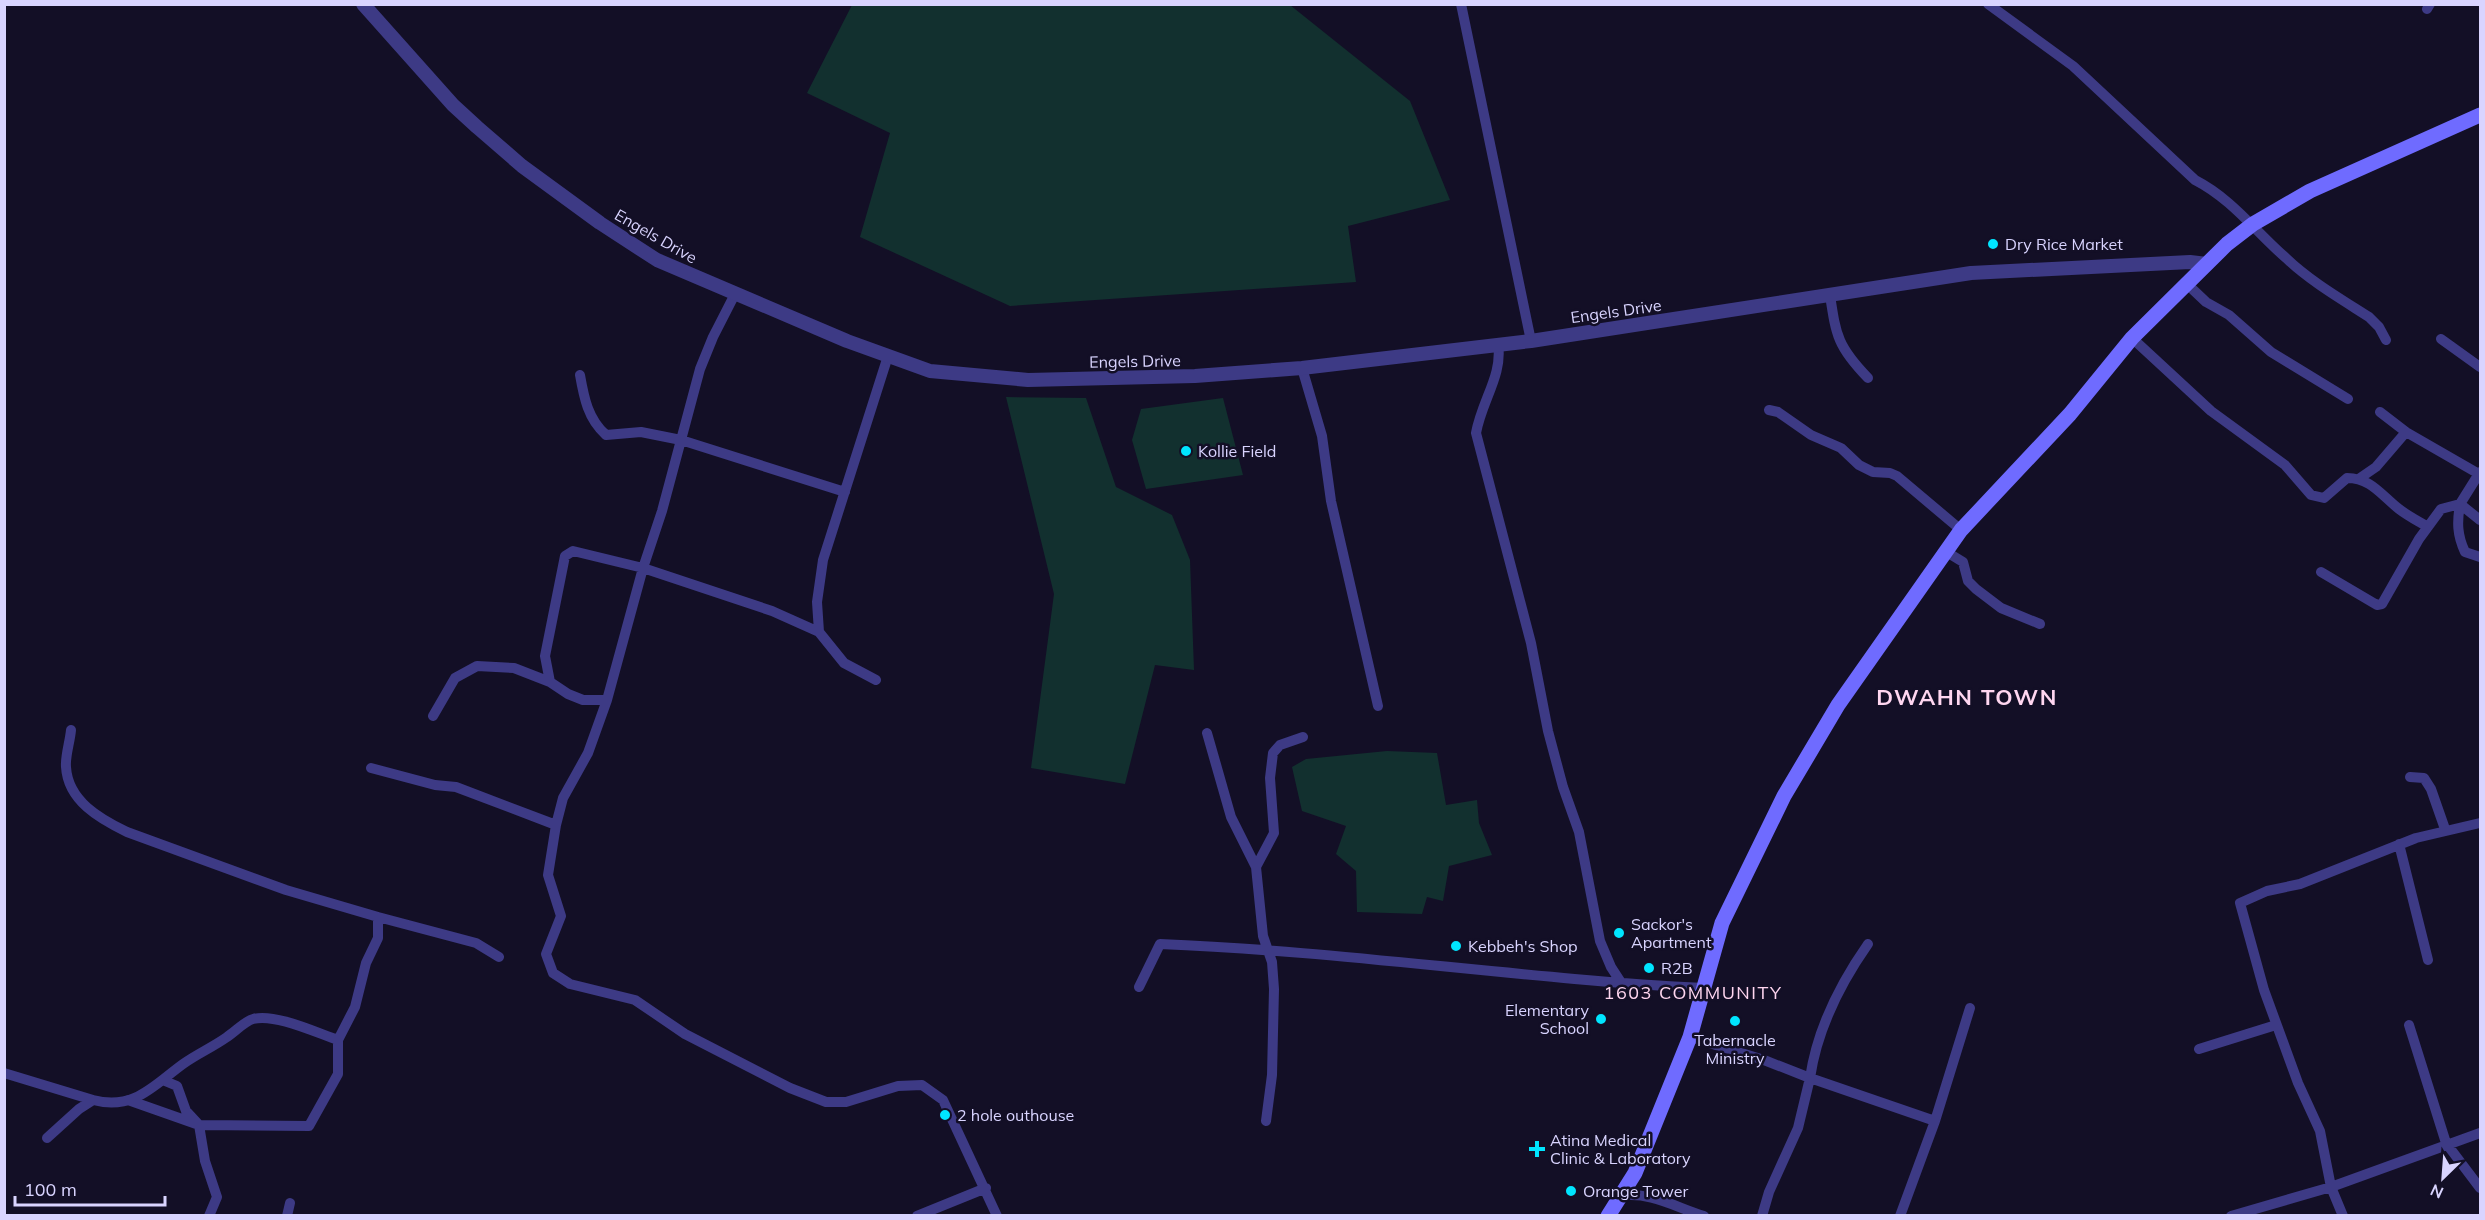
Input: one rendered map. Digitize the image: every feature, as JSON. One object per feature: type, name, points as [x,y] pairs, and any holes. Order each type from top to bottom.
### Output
[{"type":"main road","points":[[1608,1215],[1635,1173],[1690,1037],[1722,923],[1784,796],[1838,705],[1960,530],[2070,414],[2132,338],[2207,264],[2253,224],[2310,191],[2481,115]]},
{"type":"street","name":"Engels Drive","points":[[363,4],[453,105],[522,166],[600,223],[657,260],[735,294],[930,371],[1028,380],[1195,376],[1302,368],[1531,341],[1971,273],[2180,262],[2207,264]]},
{"type":"street","points":[[1461,4],[1531,341]]},
{"type":"street","points":[[1988,4],[2073,66],[2195,180],[2217,191],[2287,259],[2369,317],[2379,327],[2386,340]]},
{"type":"street","points":[[2187,284],[2206,302],[2229,315],[2271,352],[2348,399]]},
{"type":"street","points":[[735,294],[700,369],[663,511],[643,568],[607,700],[588,753],[563,798],[548,875],[561,916],[546,954],[553,973],[570,984],[635,1000],[685,1034],[790,1088],[826,1101],[846,1102],[898,1086],[922,1085],[943,1100],[998,1215]]},
{"type":"street","points":[[1830,295],[1836,335],[1847,355],[1868,378]]},
{"type":"street","points":[[2132,338],[2211,411],[2285,465],[2311,495],[2324,498],[2336,484],[2347,478],[2360,478],[2376,488],[2399,510],[2428,527]]},
{"type":"street","points":[[2441,339],[2481,367]]},
{"type":"street","points":[[1498,344],[1500,361],[1479,414],[1476,433],[1531,643],[1548,731],[1563,787],[1579,832],[1600,940],[1611,967],[1622,984]]},
{"type":"street","points":[[819,632],[817,602],[823,560],[888,356]]},
{"type":"street","points":[[1302,368],[1322,436],[1331,501],[1378,706]]},
{"type":"street","points":[[580,375],[585,405],[599,429],[606,435],[641,432],[681,440],[845,492]]},
{"type":"street","points":[[1769,410],[1778,412],[1811,435],[1841,448],[1859,465],[1873,472],[1890,473],[1897,476],[1960,530]]},
{"type":"street","points":[[2380,411],[2406,432],[2480,473],[2460,504],[2457,531],[2465,552],[2481,557]]},
{"type":"street","points":[[2360,478],[2376,467],[2406,432]]},
{"type":"street","points":[[2460,504],[2481,520]]},
{"type":"street","points":[[2321,572],[2377,605],[2382,604],[2441,509],[2460,504]]},
{"type":"street","points":[[550,682],[545,656],[565,556],[573,551],[643,568],[772,611],[819,632],[843,663],[876,680]]},
{"type":"street","points":[[1945,551],[1963,562],[1968,581],[1976,589],[2001,608],[2040,624]]},
{"type":"street","points":[[433,716],[454,678],[477,666],[514,668],[550,682],[568,694],[583,700],[607,700]]},
{"type":"street","points":[[71,730],[65,766],[72,790],[103,821],[127,832],[286,890],[476,944],[499,957]]},
{"type":"street","points":[[1207,732],[1231,817],[1256,867],[1263,936],[1272,962],[1274,989],[1272,1075],[1266,1121]]},
{"type":"street","points":[[1256,867],[1274,833],[1270,778],[1273,753],[1280,745],[1303,736]]},
{"type":"street","points":[[371,768],[456,787],[556,825]]},
{"type":"street","points":[[2410,777],[2424,778],[2431,789],[2445,829]]},
{"type":"street","points":[[2343,1215],[2331,1188],[2322,1139],[2264,990],[2240,903],[2267,891],[2300,884],[2399,844],[2445,829],[2481,823]]},
{"type":"street","points":[[2399,844],[2428,960]]},
{"type":"street","points":[[128,1100],[199,1125],[309,1126],[338,1074],[338,1040],[355,1007],[366,963],[378,938],[378,917]]},
{"type":"street","points":[[1139,987],[1160,944],[1267,949],[1622,984],[1704,988]]},
{"type":"street","points":[[1761,1215],[1798,1128],[1819,1037],[1846,976],[1868,944]]},
{"type":"street","points":[[1900,1215],[1935,1121],[1970,1008]]},
{"type":"street","points":[[4,1072],[106,1104],[128,1100],[165,1081],[183,1064],[252,1019],[271,1018],[338,1040]]},
{"type":"street","points":[[2199,1049],[2276,1025]]},
{"type":"street","points":[[2409,1025],[2446,1143],[2481,1188]]},
{"type":"street","points":[[1690,1037],[1764,1060],[1935,1121]]},
{"type":"street","points":[[165,1081],[177,1086],[186,1111],[199,1125],[205,1161],[217,1197],[209,1215]]},
{"type":"street","points":[[47,1138],[79,1108],[93,1100]]},
{"type":"street","points":[[2231,1215],[2331,1188],[2446,1143],[2481,1133]]},
{"type":"street","points":[[917,1215],[986,1188]]},
{"type":"street","points":[[1620,1196],[1635,1193],[1704,1215]]},
{"type":"street","points":[[287,1215],[290,1203]]},
{"type":"green space","points":[[852,5],[1290,5],[1410,101],[1450,200],[1348,226],[1356,282],[1010,306],[860,237],[890,133],[807,93]]},
{"type":"green space","points":[[1006,397],[1086,398],[1116,487],[1172,515],[1190,560],[1194,670],[1155,665],[1125,784],[1031,768],[1054,594]]},
{"type":"green space","points":[[1223,398],[1243,475],[1146,489],[1132,440],[1141,409]]},
{"type":"green space","points":[[1387,751],[1437,753],[1446,805],[1477,800],[1479,823],[1492,855],[1449,866],[1443,901],[1427,897],[1422,914],[1357,912],[1356,871],[1336,854],[1346,826],[1302,811],[1292,767],[1306,759]]},
{"type":"place","name":"Dry Rice Market","points":[[1993,244]]},
{"type":"place","name":"Kollie Field","points":[[1186,451]]},
{"type":"place","name":"Sackor's Apartment","points":[[1619,933]]},
{"type":"place","name":"Kebbeh's Shop","points":[[1456,946]]},
{"type":"place","name":"R2B","points":[[1649,968]]},
{"type":"place","name":"Elementary School","points":[[1601,1019]]},
{"type":"place","name":"Tabernacle Ministry","points":[[1735,1021]]},
{"type":"place","name":"2 hole outhouse","points":[[945,1115]]},
{"type":"place","name":"Atina Medical Clinic & Laboratory","points":[[1537,1149]]},
{"type":"place","name":"Orange Tower","points":[[1571,1191]]},
{"type":"district","name":"DWAHN TOWN","points":[[1967,697]]},
{"type":"district","name":"1603 COMMUNITY","points":[[1693,993]]}]
